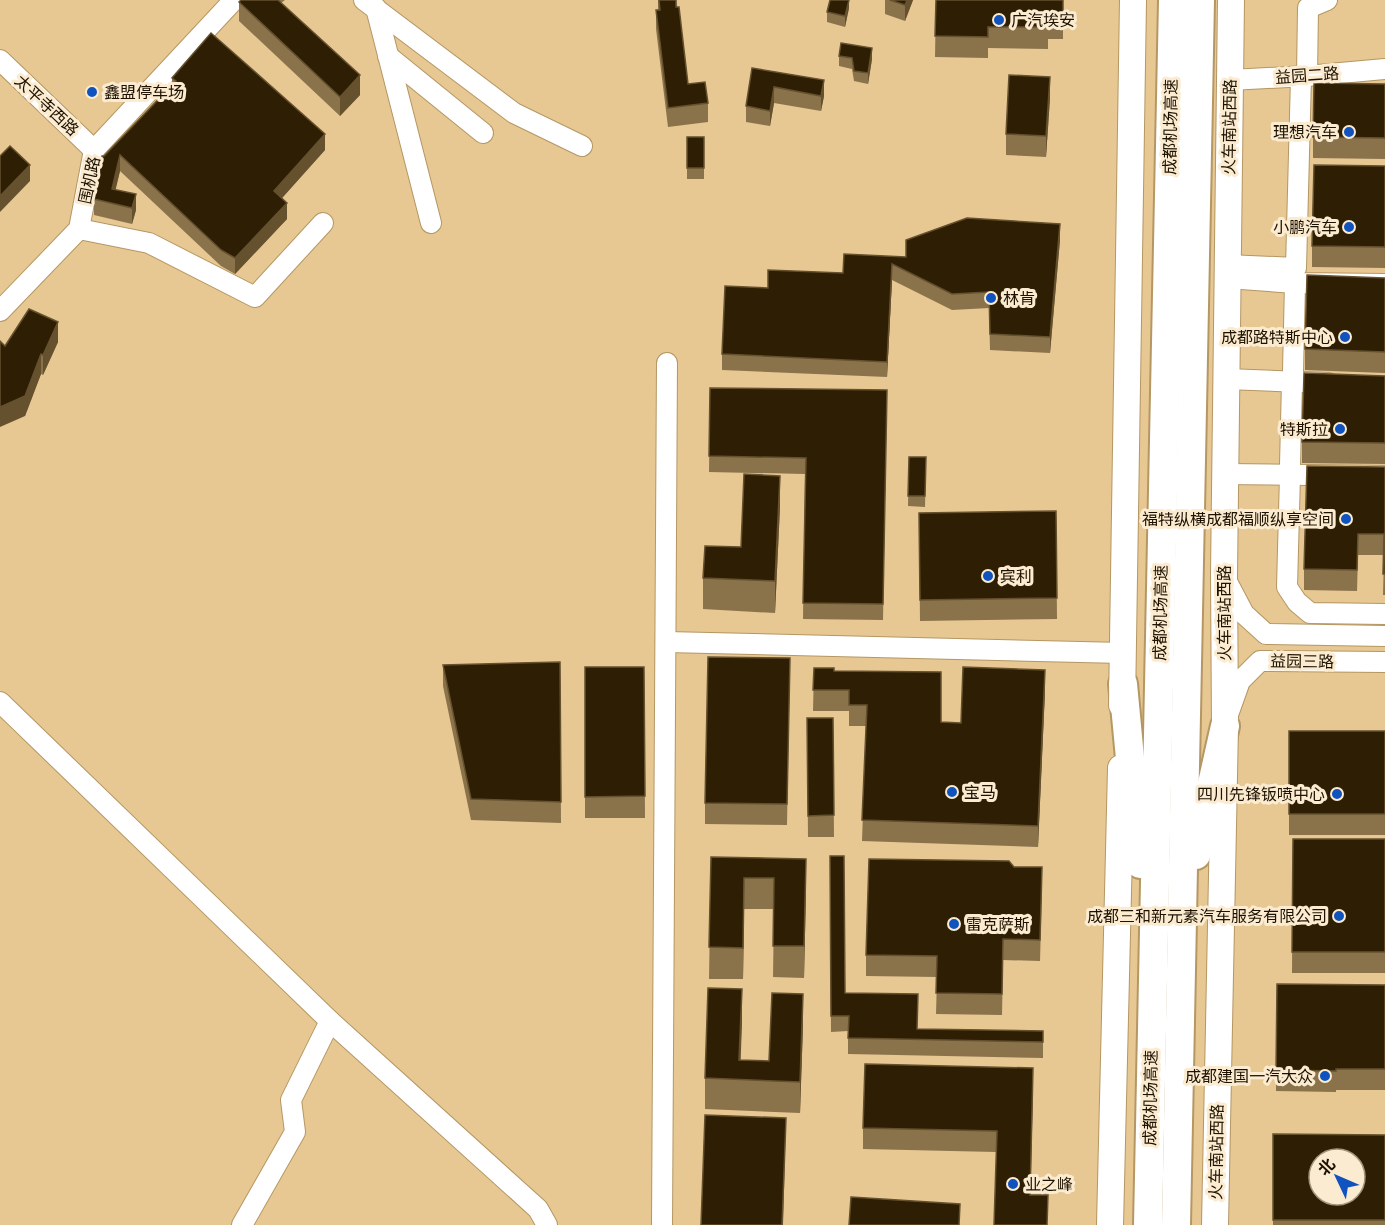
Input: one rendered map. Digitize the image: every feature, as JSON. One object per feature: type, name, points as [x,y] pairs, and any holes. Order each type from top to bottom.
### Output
[{"type":"highway","name":"成都机场高速","points":[[1148,1225],[1173,0]]},
{"type":"highway","name":"成都机场高速","points":[[1176,1225],[1200,0]]},
{"type":"highway","points":[[1122,684],[1152,1001]]},
{"type":"highway","points":[[1183,916],[1225,726]]},
{"type":"main road","points":[[1110,1225],[1123,653],[1133,0]]},
{"type":"main road","name":"火车南站西路","points":[[1215,1225],[1225,726],[1224,575],[1231,0]]},
{"type":"street","name":"围机路","points":[[79,229],[94,150],[234,0]]},
{"type":"street","points":[[1227,272],[1296,268],[1308,8],[1328,0]]},
{"type":"street","points":[[370,4],[388,56],[431,223]]},
{"type":"street","points":[[370,4],[514,113],[582,146]]},
{"type":"street","points":[[388,56],[483,133]]},
{"type":"street","name":"太平寺西路","points":[[0,60],[94,150]]},
{"type":"street","name":"益园二路","points":[[1230,80],[1385,69]]},
{"type":"street","points":[[0,311],[79,229],[149,243],[255,297],[323,223]]},
{"type":"street","points":[[1227,272],[1295,283],[1385,284]]},
{"type":"street","points":[[1295,283],[1287,587],[1297,602],[1310,613],[1385,614]]},
{"type":"street","points":[[662,1225],[667,363]]},
{"type":"street","points":[[1226,379],[1292,377],[1350,384]]},
{"type":"street","points":[[1225,474],[1290,470],[1385,476]]},
{"type":"street","name":"益园三路","points":[[1224,575],[1244,614],[1266,634],[1385,636]]},
{"type":"street","points":[[666,642],[1123,653]]},
{"type":"street","name":"益园三路","points":[[1225,726],[1240,681],[1260,661],[1385,662]]},
{"type":"street","points":[[0,702],[330,1021],[538,1209],[547,1225]]},
{"type":"street","points":[[242,1225],[295,1132],[291,1100],[330,1021]]},
{"type":"building","points":[[241,0],[278,0],[360,75],[340,97],[239,2]]},
{"type":"building","points":[[659,0],[676,0],[676,7],[679,7],[688,84],[705,82],[708,103],[668,108],[656,10],[660,10]]},
{"type":"building","points":[[830,0],[849,0],[845,16],[827,12]]},
{"type":"building","points":[[890,0],[907,0],[905,5]]},
{"type":"building","points":[[936,0],[1063,0],[1063,18],[1048,18],[1048,27],[988,27],[988,37],[935,36]]},
{"type":"building","points":[[211,33],[325,134],[274,191],[287,203],[235,258],[221,250],[120,155],[112,189],[136,194],[132,208],[94,199],[102,156],[176,81],[172,78]]},
{"type":"building","points":[[841,43],[872,48],[868,73],[854,71],[852,58],[839,56]]},
{"type":"building","points":[[752,68],[824,80],[821,96],[774,87],[770,111],[746,106]]},
{"type":"building","points":[[1009,75],[1050,77],[1046,136],[1006,134]]},
{"type":"building","name":"理想汽车","points":[[1314,83],[1385,84],[1385,138],[1313,137]]},
{"type":"building","points":[[687,137],[704,137],[704,168],[687,168]]},
{"type":"building","points":[[10,146],[30,165],[0,196],[0,156]]},
{"type":"building","name":"小鹏汽车","points":[[1314,165],[1385,166],[1385,247],[1312,246]]},
{"type":"building","points":[[967,218],[1060,224],[1050,337],[990,334],[989,292],[952,294],[892,264],[887,362],[722,354],[725,286],[768,288],[768,270],[843,273],[844,254],[906,257],[906,240]]},
{"type":"building","name":"成都路特斯中心","points":[[1307,275],[1385,278],[1385,352],[1305,349]]},
{"type":"building","points":[[29,309],[58,322],[43,355],[41,354],[25,396],[0,407],[0,341],[5,346]]},
{"type":"building","name":"特斯拉","points":[[1304,373],[1385,376],[1385,443],[1302,442]]},
{"type":"building","points":[[710,388],[887,390],[883,604],[803,603],[806,458],[709,456]]},
{"type":"building","points":[[909,457],[926,457],[925,496],[908,496]]},
{"type":"building","name":"福特纵横成都福顺纵享空间","points":[[1307,466],[1385,467],[1385,574],[1383,574],[1384,534],[1358,534],[1357,570],[1304,569]]},
{"type":"building","points":[[744,474],[780,476],[775,581],[703,578],[705,546],[741,547]]},
{"type":"building","name":"宾利","points":[[1056,511],[1057,598],[920,600],[919,513]]},
{"type":"building","points":[[708,657],[790,658],[787,804],[705,803]]},
{"type":"building","points":[[560,662],[561,802],[471,799],[443,665]]},
{"type":"building","points":[[585,667],[644,667],[645,796],[585,797]]},
{"type":"building","name":"宝马","points":[[963,667],[1045,670],[1038,826],[862,820],[867,705],[849,705],[849,690],[813,690],[814,668],[834,668],[834,671],[941,672],[941,722],[961,723]]},
{"type":"building","points":[[807,718],[833,718],[834,815],[808,816]]},
{"type":"building","name":"四川先锋钣喷中心","points":[[1289,731],[1385,731],[1385,814],[1289,814]]},
{"type":"building","name":"成都三和新元素汽车服务有限公司","points":[[1293,839],[1385,839],[1385,952],[1292,952]]},
{"type":"building","points":[[830,856],[844,856],[845,993],[918,994],[917,1029],[1043,1031],[1043,1042],[848,1038],[849,1016],[831,1016]]},
{"type":"building","points":[[711,857],[806,859],[804,946],[773,946],[774,878],[744,878],[743,948],[709,947]]},
{"type":"building","name":"雷克萨斯","points":[[869,859],[1009,861],[1014,867],[1042,867],[1040,940],[1003,939],[1002,994],[936,993],[937,956],[866,955]]},
{"type":"building","points":[[1277,984],[1385,985],[1385,1069],[1276,1070]]},
{"type":"building","points":[[708,988],[742,989],[739,1060],[769,1061],[772,993],[803,994],[800,1082],[705,1078]]},
{"type":"building","name":"业之峰","points":[[865,1064],[1033,1068],[1030,1195],[1048,1195],[1047,1225],[994,1225],[997,1131],[863,1128]]},
{"type":"building","points":[[705,1115],[786,1118],[782,1225],[701,1225]]},
{"type":"building","points":[[1273,1134],[1385,1135],[1385,1220],[1273,1220]]},
{"type":"building","points":[[851,1197],[960,1204],[959,1225],[849,1225]]},
{"type":"place","name":"广汽埃安","points":[[999,20]]},
{"type":"place","name":"鑫盟停车场","points":[[92,92]]},
{"type":"place","name":"理想汽车","points":[[1349,132]]},
{"type":"place","name":"小鹏汽车","points":[[1349,227]]},
{"type":"place","name":"林肯","points":[[991,298]]},
{"type":"place","name":"成都路特斯中心","points":[[1345,337]]},
{"type":"place","name":"特斯拉","points":[[1340,429]]},
{"type":"place","name":"福特纵横成都福顺纵享空间","points":[[1346,519]]},
{"type":"place","name":"宾利","points":[[988,576]]},
{"type":"place","name":"宝马","points":[[952,792]]},
{"type":"place","name":"四川先锋钣喷中心","points":[[1337,794]]},
{"type":"place","name":"成都三和新元素汽车服务有限公司","points":[[1339,916]]},
{"type":"place","name":"雷克萨斯","points":[[954,924]]},
{"type":"place","name":"成都建国一汽大众","points":[[1325,1076]]},
{"type":"place","name":"业之峰","points":[[1013,1184]]}]
